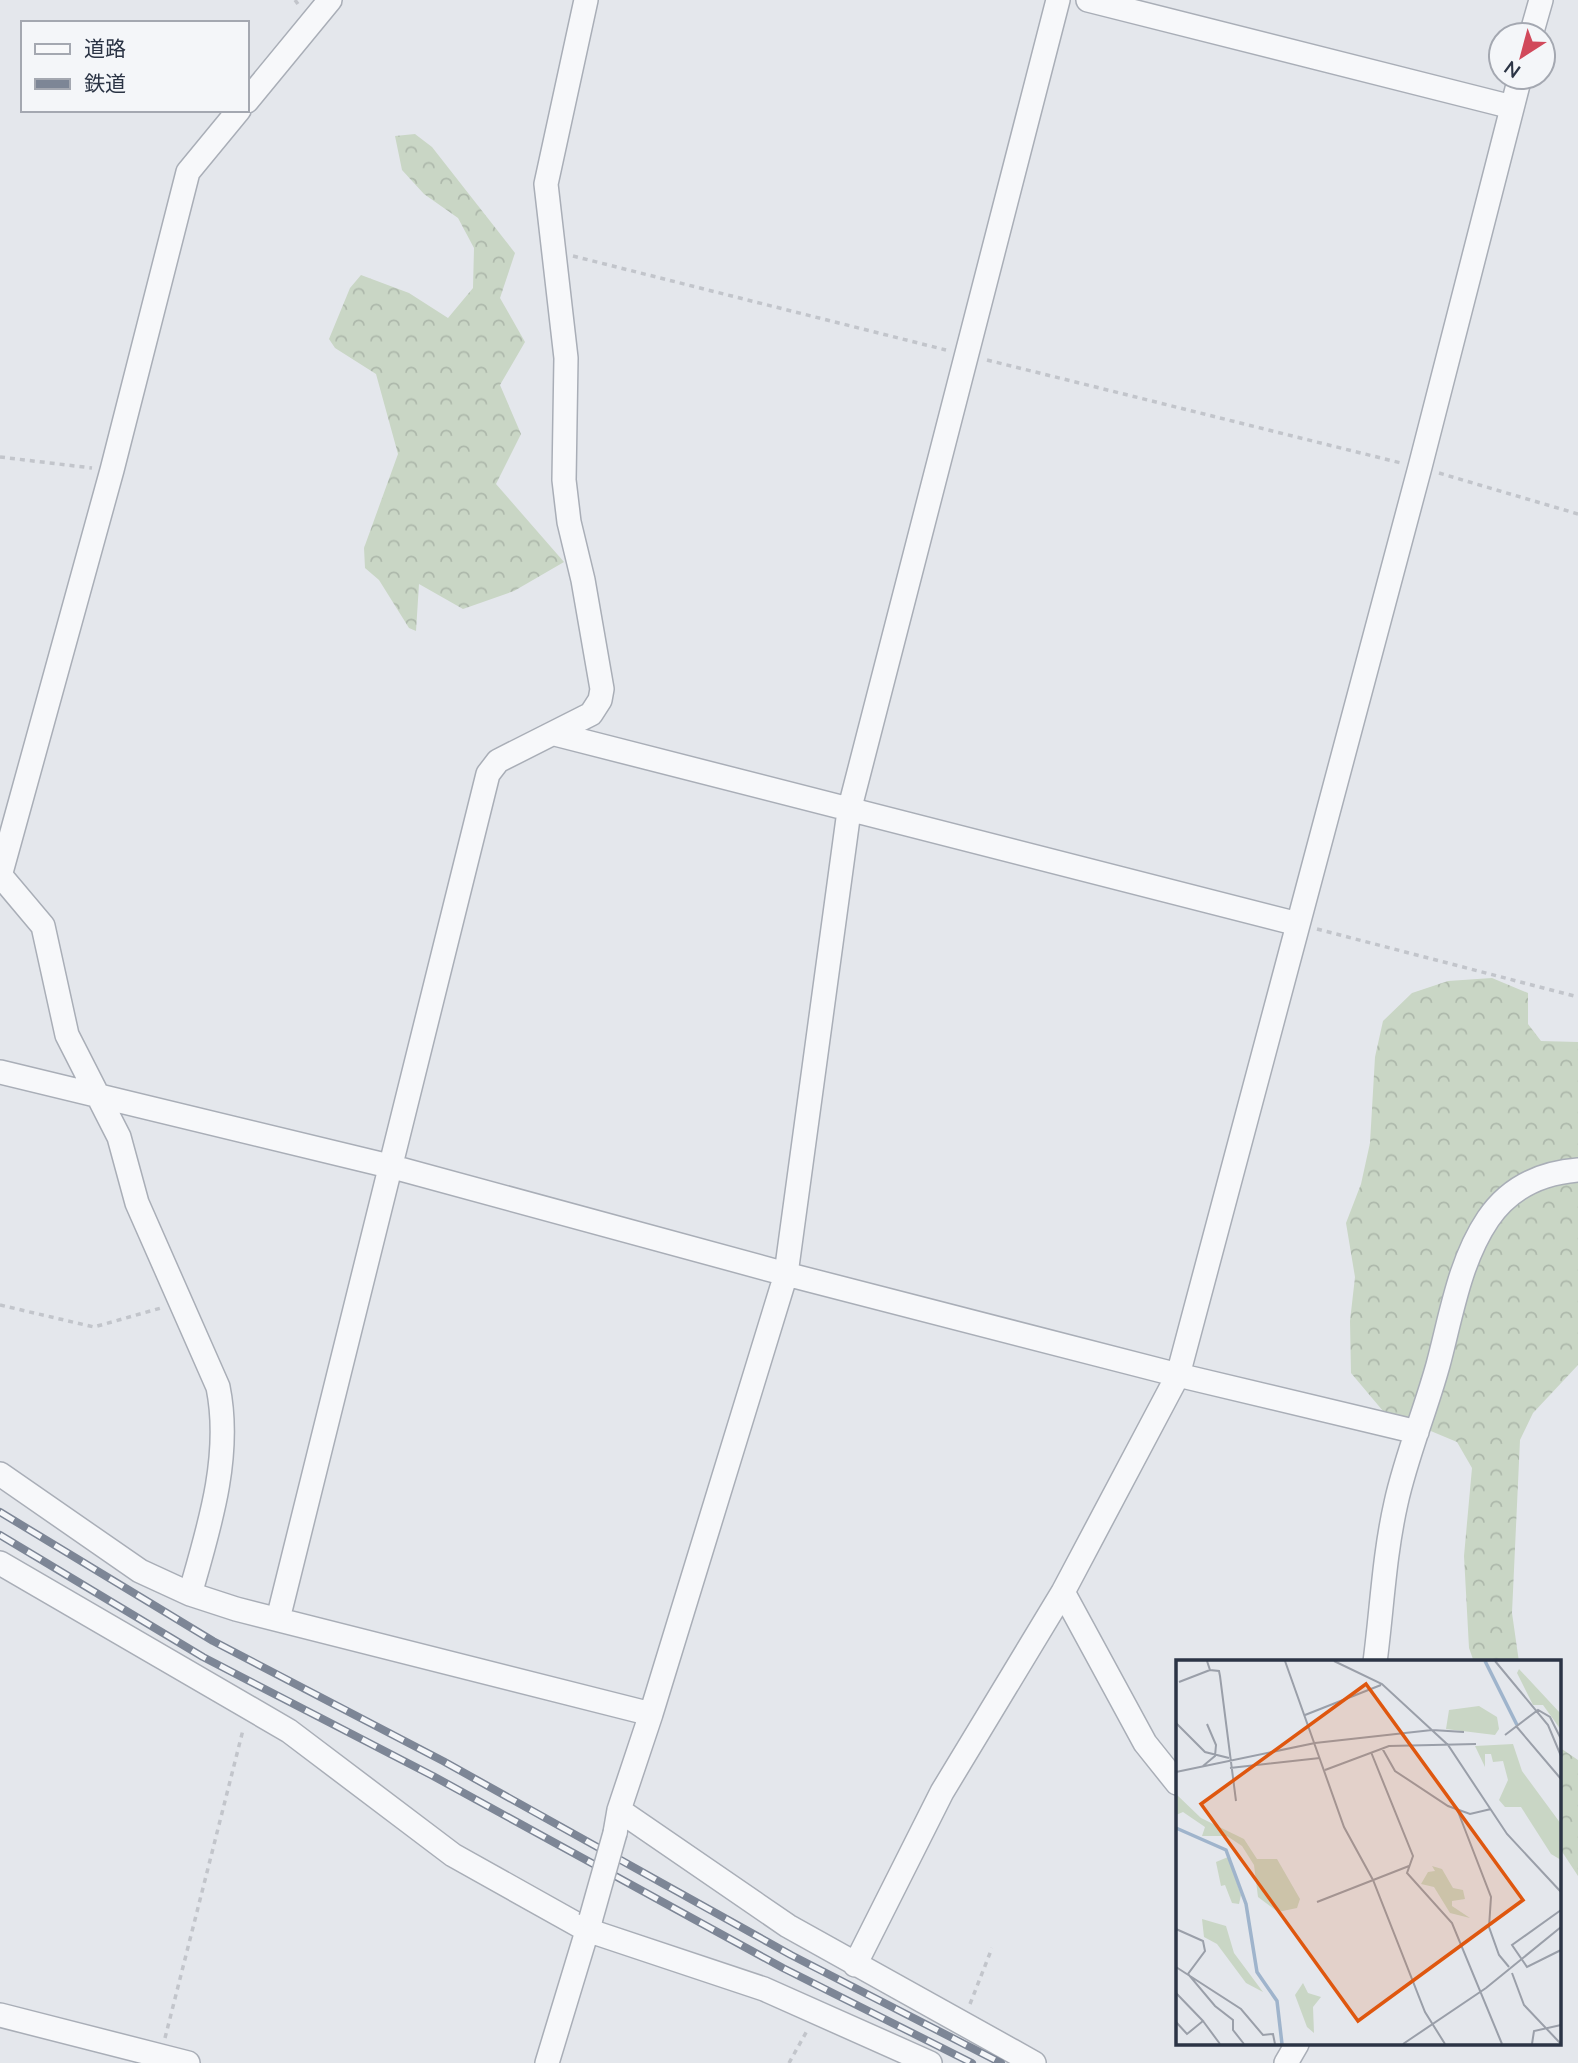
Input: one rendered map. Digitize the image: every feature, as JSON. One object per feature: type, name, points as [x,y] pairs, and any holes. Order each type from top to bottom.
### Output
[{"type":"street","points":[[248,100],[330,0]]},
{"type":"street","points":[[278,1619],[393,1167],[488,774],[498,761],[591,715],[600,700],[602,689],[583,580],[569,522],[565,481],[566,358],[546,184],[586,0]]},
{"type":"street","points":[[547,2063],[617,1822],[786,1274],[849,811],[1058,0]]},
{"type":"street","points":[[1088,0],[1512,107]]},
{"type":"street","points":[[1535,21],[1541,0]]},
{"type":"street","points":[[855,1965],[942,1792],[1063,1592],[1178,1375],[1420,467],[1516,91]]},
{"type":"street","points":[[190,1594],[216,1507],[222,1408],[218,1387],[137,1203],[119,1137],[67,1035],[43,926],[0,875],[112,470],[188,172],[237,112]]},
{"type":"street","points":[[555,734],[1298,925]]},
{"type":"street","points":[[0,1072],[393,1167],[786,1274],[1178,1375],[1417,1432]]},
{"type":"street","points":[[1375,1660],[1387,1546],[1417,1432],[1438,1366],[1454,1297],[1488,1219],[1531,1180],[1578,1170]]},
{"type":"street","points":[[0,1474],[140,1571],[190,1594],[652,1714]]},
{"type":"street","points":[[0,1563],[289,1731],[453,1854],[589,1924],[764,1989],[930,2063]]},
{"type":"street","points":[[1063,1592],[1145,1743],[1176,1782]]},
{"type":"street","points":[[617,1822],[855,1965],[1034,2063]]},
{"type":"street","points":[[0,2015],[188,2063]]},
{"type":"street","points":[[1286,2063],[1296,2046]]},
{"type":"path","points":[[554,251],[1420,467],[1578,514]]},
{"type":"path","points":[[0,457],[112,470]]},
{"type":"path","points":[[1298,925],[1578,997]]},
{"type":"path","points":[[0,1305],[93,1327],[180,1302]]},
{"type":"path","points":[[160,2056],[249,1707]]},
{"type":"path","points":[[962,2025],[992,1948]]},
{"type":"path","points":[[789,2063],[818,2012]]},
{"type":"green space","points":[[415,134],[432,147],[515,253],[500,298],[525,342],[500,385],[521,434],[496,484],[564,562],[514,591],[463,609],[419,584],[416,631],[409,628],[379,580],[365,568],[364,548],[398,454],[376,374],[335,348],[329,339],[350,288],[361,275],[409,293],[448,318],[473,288],[474,248],[458,218],[424,194],[402,170],[395,136]]},
{"type":"green space","points":[[1492,978],[1528,993],[1528,1024],[1541,1041],[1578,1042],[1578,1365],[1533,1413],[1520,1440],[1512,1613],[1519,1660],[1473,1660],[1469,1648],[1464,1556],[1472,1468],[1457,1442],[1383,1411],[1351,1373],[1350,1321],[1355,1277],[1346,1223],[1361,1184],[1370,1143],[1375,1057],[1383,1021],[1412,993],[1448,981]]},
{"type":"green space","points":[[1560,1748],[1578,1760],[1578,1876],[1560,1849]]},
{"type":"railway","points":[[0,1512],[213,1641],[443,1761],[791,1955],[1001,2063]]},
{"type":"railway","points":[[0,1535],[203,1657],[433,1776],[783,1968],[972,2063]]}]
